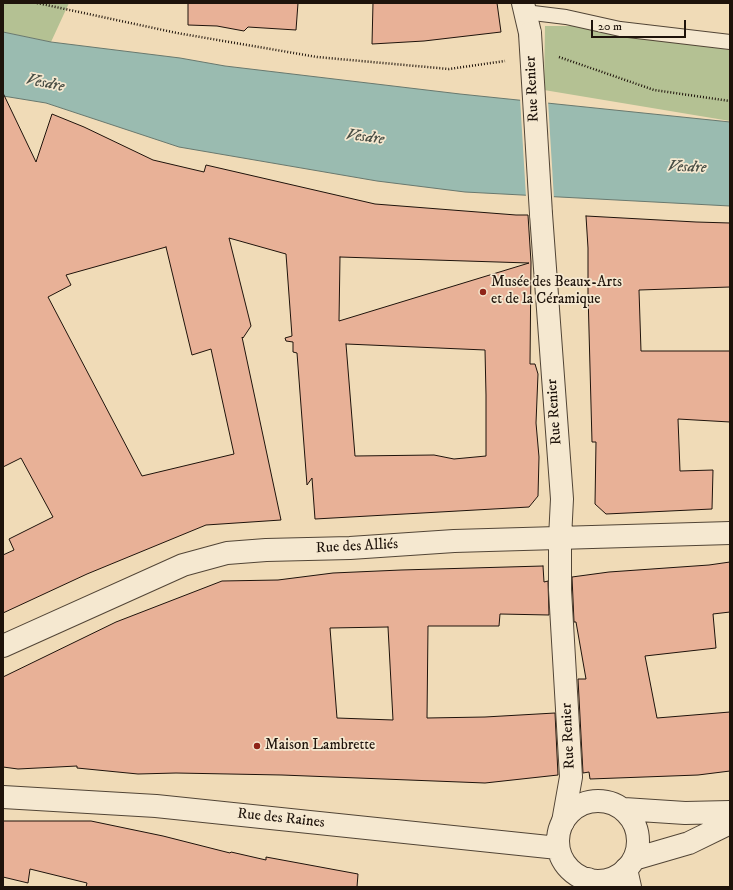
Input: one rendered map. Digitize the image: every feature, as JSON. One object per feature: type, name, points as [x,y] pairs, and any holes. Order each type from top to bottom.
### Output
[{"type":"street","name":"Rue Renier","points":[[526,16],[562,499],[560,590],[571,777],[562,822]]},
{"type":"street","name":"Rue des Alliés","points":[[3,646],[183,565],[227,553],[266,550],[350,548],[454,541],[730,533]]},
{"type":"street","name":"Rue des Raines","points":[[3,797],[156,806],[558,848]]},
{"type":"street","points":[[730,812],[685,813],[624,809],[608,802],[595,801],[582,804],[571,811],[562,822],[558,835],[558,848],[563,861],[571,871],[589,883],[608,880],[630,872],[730,823]]},
{"type":"street","points":[[624,809],[637,828],[639,842],[630,872]]},
{"type":"lane","points":[[526,16],[566,17],[620,29],[730,42]]},
{"type":"path","points":[[37,3],[177,33],[317,57],[449,69],[509,60]]},
{"type":"path","points":[[556,56],[654,90],[730,102]]},
{"type":"green space","points":[[3,3],[69,3],[51,42],[3,32]]},
{"type":"green space","points":[[545,26],[573,26],[730,50],[730,121],[544,90]]},
{"type":"water","name":"Vesdre","points":[[3,32],[51,42],[180,58],[225,66],[460,94],[730,122],[730,206],[465,192],[377,181],[179,147],[46,103],[3,96]]},
{"type":"pier","points":[[520,98],[548,101],[554,199],[526,197]]},
{"type":"building","points":[[188,3],[298,3],[296,30],[248,27],[244,31],[217,26],[188,25]]},
{"type":"building","points":[[373,3],[497,3],[501,32],[424,41],[372,44]]},
{"type":"building","points":[[3,93],[36,162],[52,114],[84,127],[153,160],[204,172],[206,165],[375,204],[528,215],[531,262],[530,364],[535,364],[538,374],[536,423],[539,457],[538,496],[529,507],[315,519],[312,478],[307,485],[297,353],[293,352],[293,342],[286,341],[285,338],[292,336],[286,254],[229,238],[251,326],[243,338],[242,337],[281,520],[206,525],[87,574],[3,613],[3,555],[14,550],[9,539],[53,517],[21,458],[3,467]],"holes":[[[166,247],[192,355],[211,349],[234,454],[142,476],[48,297],[71,285],[66,275]],[[340,257],[529,263],[339,321]],[[346,344],[485,350],[486,456],[454,459],[434,455],[355,456]]]},
{"type":"building","points":[[586,216],[730,223],[730,287],[639,290],[641,351],[730,351],[730,422],[678,419],[680,471],[713,470],[712,509],[606,514],[595,504],[596,442],[592,442]]},
{"type":"building","points":[[730,562],[730,612],[713,614],[716,648],[645,656],[657,718],[730,712],[730,771],[698,775],[590,779],[589,772],[583,773],[578,679],[586,679],[576,622],[574,622],[572,577],[609,572],[709,565]]},
{"type":"building","points":[[543,566],[544,582],[548,581],[549,615],[500,614],[499,626],[428,626],[427,718],[485,717],[555,713],[558,775],[485,783],[282,775],[176,773],[138,774],[77,768],[77,766],[18,769],[3,767],[3,677],[116,622],[222,581],[278,580],[333,573]],"holes":[[[388,627],[393,720],[337,718],[330,628]]]},
{"type":"building","points":[[3,821],[91,821],[163,836],[230,853],[266,860],[266,857],[358,874],[357,887],[86,887],[87,883],[30,869],[28,883],[3,877]]},
{"type":"place","name":"Musée des Beaux-Arts et de la Céramique","points":[[483,292]]},
{"type":"place","name":"Maison Lambrette","points":[[257,746]]}]
